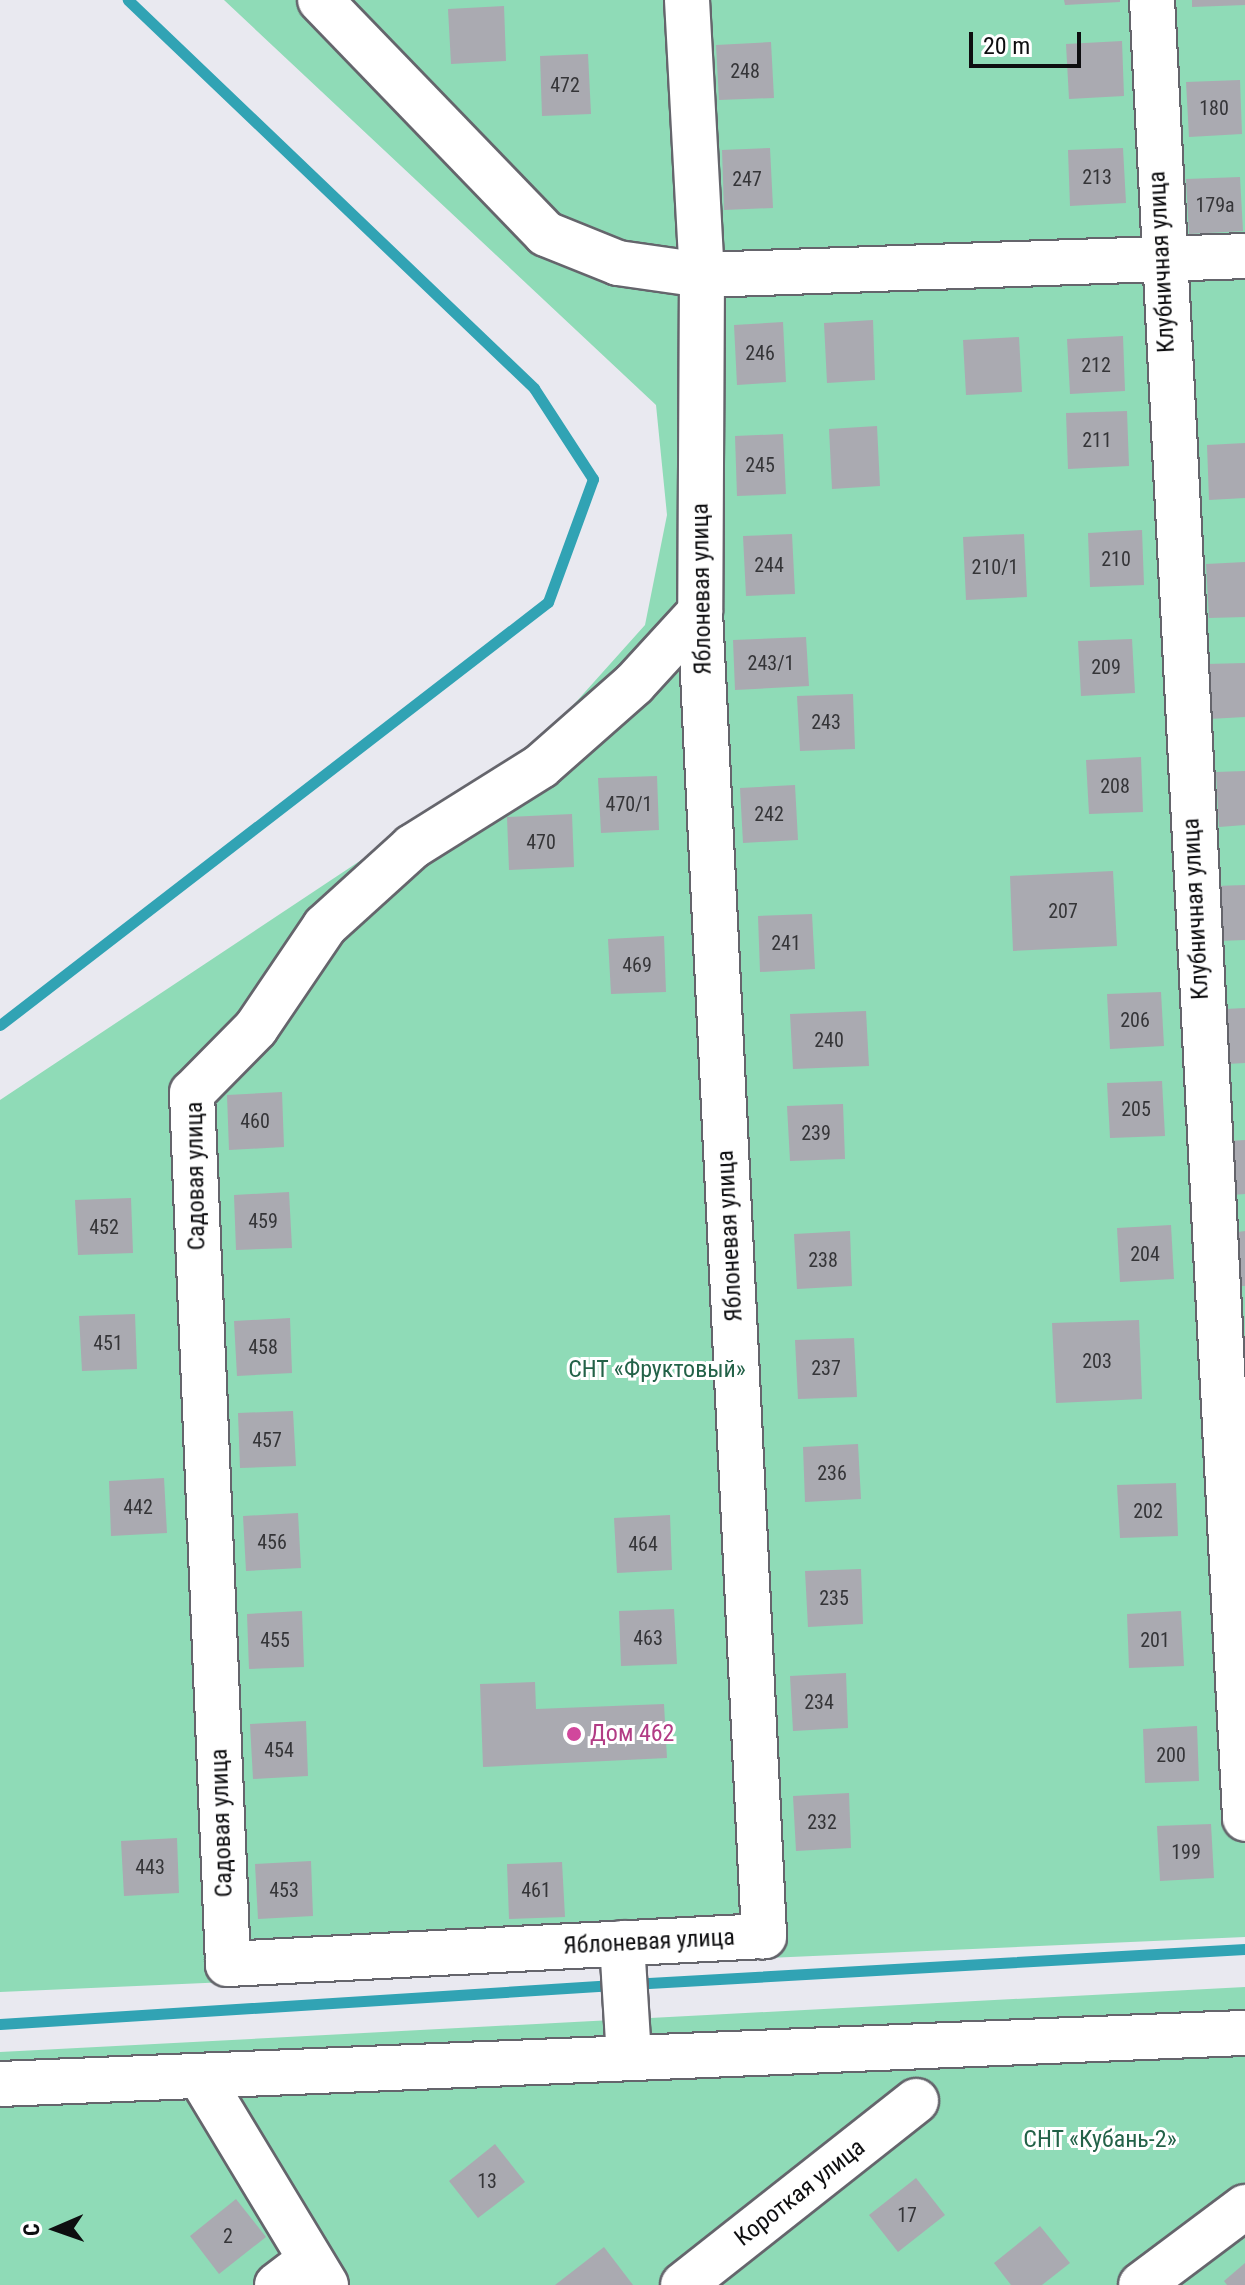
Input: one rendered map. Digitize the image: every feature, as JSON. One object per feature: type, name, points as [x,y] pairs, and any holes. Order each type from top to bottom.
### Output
[{"type":"street","points":[[320,0],[546,234],[618,263],[702,275],[1245,256]]},
{"type":"street","name":"Яблоневая улица","points":[[228,1964],[623,1971],[764,1936],[700,612],[702,275],[687,0]]},
{"type":"street","name":"Клубничная улица","points":[[1152,0],[1160,258],[1245,1819]]},
{"type":"street","name":"Садовая улица","points":[[228,1964],[192,1093],[256,1028],[325,926],[412,847],[541,766],[634,684],[700,612]]},
{"type":"street","points":[[623,1971],[629,2058]]},
{"type":"street","points":[[0,2084],[1245,2033]]},
{"type":"street","points":[[200,2076],[304,2277]]},
{"type":"street","name":"Короткая улица","points":[[683,2285],[916,2101]]},
{"type":"street","points":[[1141,2285],[1245,2207]]},
{"type":"green space","name":"СНТ «Фруктовый»","points":[[224,0],[1245,0],[1245,1937],[0,1992],[0,1100],[542,740],[645,625],[667,515],[656,405]]},
{"type":"green space","name":"СНТ «Кубань-2»","points":[[1245,1987],[1245,2285],[0,2285],[0,2052]]},
{"type":"building","points":[[1064,0],[1120,0],[1120,2],[1065,5]]},
{"type":"building","points":[[1192,0],[1245,0],[1245,5],[1192,7]]},
{"type":"building","points":[[504,6],[506,61],[451,64],[448,9]]},
{"type":"building","points":[[1122,41],[1124,96],[1069,99],[1066,44]]},
{"type":"building","points":[[771,42],[774,98],[719,100],[716,45]]},
{"type":"building","points":[[588,54],[591,114],[542,116],[540,56]]},
{"type":"building","points":[[1240,80],[1242,134],[1189,137],[1186,82]]},
{"type":"building","points":[[770,148],[773,208],[724,210],[722,150]]},
{"type":"building","points":[[1123,148],[1126,203],[1070,206],[1068,150]]},
{"type":"building","points":[[1240,177],[1243,231],[1189,234],[1186,179]]},
{"type":"building","points":[[873,320],[875,380],[827,383],[824,323]]},
{"type":"building","points":[[783,322],[786,382],[737,385],[734,325]]},
{"type":"building","points":[[1123,336],[1125,391],[1070,394],[1067,339]]},
{"type":"building","points":[[1019,337],[1022,392],[966,395],[963,340]]},
{"type":"building","points":[[1127,411],[1129,466],[1068,469],[1066,413]]},
{"type":"building","points":[[877,426],[880,486],[832,489],[829,429]]},
{"type":"building","points":[[783,434],[786,494],[737,496],[735,436]]},
{"type":"building","points":[[1245,443],[1245,498],[1209,500],[1207,445]]},
{"type":"building","points":[[1142,530],[1144,585],[1090,587],[1088,533]]},
{"type":"building","points":[[792,534],[795,594],[746,596],[743,536]]},
{"type":"building","points":[[1024,534],[1027,597],[966,600],[963,537]]},
{"type":"building","points":[[1245,562],[1245,617],[1209,618],[1206,564]]},
{"type":"building","points":[[806,637],[809,686],[735,690],[733,640]]},
{"type":"building","points":[[1132,639],[1135,693],[1081,696],[1078,641]]},
{"type":"building","points":[[1245,663],[1245,717],[1209,719],[1206,664]]},
{"type":"building","points":[[853,694],[855,749],[800,751],[797,696]]},
{"type":"building","points":[[1141,757],[1143,812],[1089,814],[1086,760]]},
{"type":"building","points":[[1245,771],[1245,825],[1219,827],[1216,772]]},
{"type":"building","points":[[657,776],[659,830],[601,833],[598,778]]},
{"type":"building","points":[[795,785],[798,840],[743,843],[740,788]]},
{"type":"building","points":[[572,814],[574,867],[509,870],[507,817]]},
{"type":"building","points":[[1113,871],[1117,946],[1013,951],[1010,876]]},
{"type":"building","points":[[1245,885],[1245,940],[1219,941],[1216,886]]},
{"type":"building","points":[[812,914],[815,969],[760,972],[758,916]]},
{"type":"building","points":[[664,936],[666,992],[611,994],[608,939]]},
{"type":"building","points":[[1161,992],[1164,1046],[1110,1049],[1107,994]]},
{"type":"building","points":[[1245,1008],[1245,1063],[1227,1064],[1225,1009]]},
{"type":"building","points":[[866,1011],[869,1066],[793,1069],[790,1014]]},
{"type":"building","points":[[1162,1081],[1165,1136],[1110,1138],[1107,1083]]},
{"type":"building","points":[[282,1092],[284,1147],[229,1150],[227,1095]]},
{"type":"building","points":[[843,1104],[845,1159],[790,1161],[787,1106]]},
{"type":"building","points":[[1245,1140],[1245,1194],[1231,1195],[1229,1141]]},
{"type":"building","points":[[289,1192],[292,1248],[236,1250],[234,1195]]},
{"type":"building","points":[[131,1198],[133,1253],[78,1255],[75,1200]]},
{"type":"building","points":[[1171,1225],[1174,1279],[1120,1282],[1117,1228]]},
{"type":"building","points":[[850,1231],[852,1286],[797,1289],[794,1234]]},
{"type":"building","points":[[1245,1231],[1245,1286],[1241,1286],[1238,1232]]},
{"type":"building","points":[[135,1314],[137,1369],[82,1371],[79,1316]]},
{"type":"building","points":[[290,1318],[292,1373],[237,1376],[234,1321]]},
{"type":"building","points":[[1139,1320],[1142,1399],[1056,1403],[1052,1323]]},
{"type":"building","points":[[854,1338],[857,1397],[798,1399],[795,1340]]},
{"type":"building","points":[[293,1411],[296,1466],[240,1468],[238,1413]]},
{"type":"building","points":[[858,1444],[861,1499],[805,1502],[803,1447]]},
{"type":"building","points":[[164,1478],[167,1533],[111,1536],[109,1481]]},
{"type":"building","points":[[1176,1483],[1178,1536],[1120,1538],[1117,1485]]},
{"type":"building","points":[[298,1513],[301,1568],[246,1571],[243,1516]]},
{"type":"building","points":[[670,1515],[672,1570],[617,1573],[614,1518]]},
{"type":"building","points":[[861,1569],[863,1624],[808,1627],[805,1571]]},
{"type":"building","points":[[674,1609],[677,1664],[621,1666],[619,1611]]},
{"type":"building","points":[[302,1611],[304,1667],[249,1669],[247,1614]]},
{"type":"building","points":[[1181,1611],[1184,1666],[1129,1668],[1127,1614]]},
{"type":"building","points":[[846,1673],[848,1728],[793,1731],[790,1676]]},
{"type":"building","name":"Дом 462","points":[[535,1682],[536,1709],[664,1704],[667,1758],[483,1767],[480,1684]]},
{"type":"building","points":[[306,1721],[308,1776],[253,1779],[250,1724]]},
{"type":"building","points":[[1197,1726],[1199,1781],[1145,1783],[1143,1729]]},
{"type":"building","points":[[849,1793],[851,1848],[796,1851],[793,1796]]},
{"type":"building","points":[[1211,1824],[1214,1878],[1160,1881],[1157,1826]]},
{"type":"building","points":[[177,1838],[179,1893],[124,1896],[121,1841]]},
{"type":"building","points":[[311,1861],[313,1916],[258,1919],[255,1864]]},
{"type":"building","points":[[562,1862],[565,1917],[509,1919],[507,1864]]},
{"type":"building","points":[[495,2144],[525,2182],[478,2218],[449,2181]]},
{"type":"building","points":[[916,2178],[945,2215],[898,2252],[869,2215]]},
{"type":"building","points":[[236,2199],[266,2237],[219,2274],[190,2236]]},
{"type":"building","points":[[1040,2226],[1070,2263],[1042,2285],[1011,2285],[994,2263]]},
{"type":"building","points":[[604,2247],[633,2285],[555,2285]]},
{"type":"building","points":[[1245,2263],[1245,2285],[1227,2285],[1224,2281]]},
{"type":"waterway","points":[[0,1025],[548,602],[593,479],[534,388],[128,0]]},
{"type":"waterway","points":[[631,1984],[1245,1949]]},
{"type":"waterway","points":[[0,2024],[614,1985]]},
{"type":"place","name":"Дом 462","points":[[574,1734]]}]
